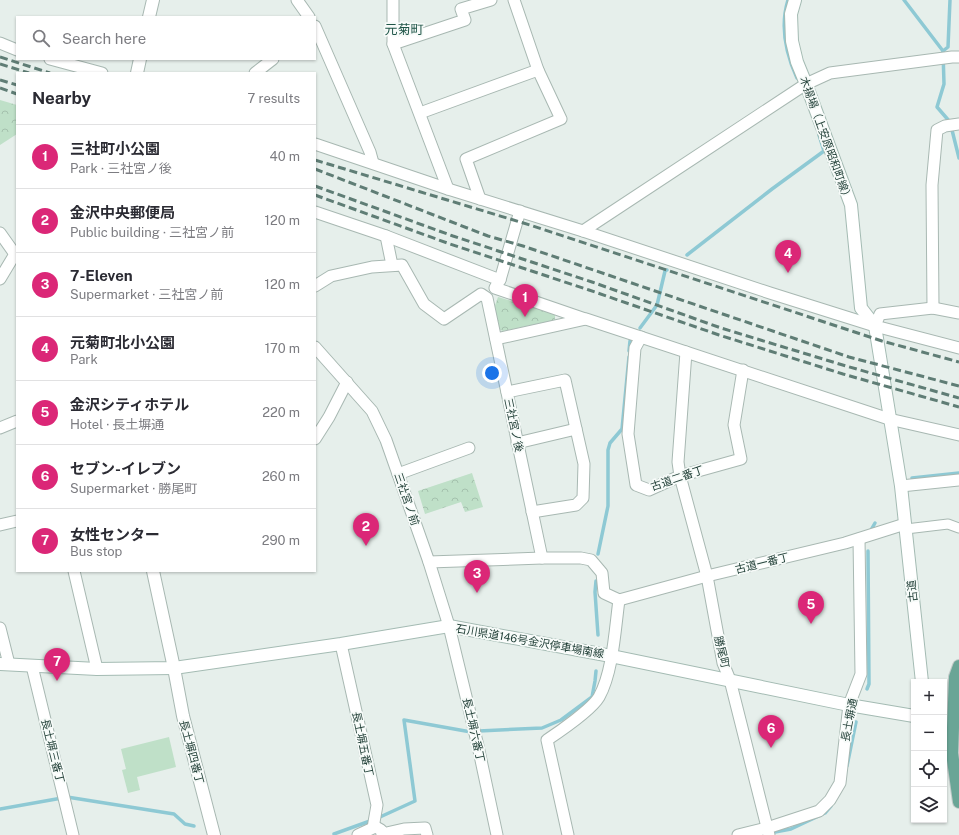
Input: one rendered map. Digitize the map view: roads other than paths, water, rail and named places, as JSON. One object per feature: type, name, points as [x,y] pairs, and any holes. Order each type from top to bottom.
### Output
[{"type":"main road","points":[[149,16],[153,0]]},
{"type":"main road","name":"木揚場（上安原昭和町線）","points":[[795,0],[791,14],[792,41],[797,62],[851,205],[861,308],[875,326],[901,486]]},
{"type":"main road","points":[[137,72],[140,60]]},
{"type":"main road","name":"古道","points":[[901,486],[922,679]]},
{"type":"main road","name":"長土塀四番丁","points":[[153,572],[174,668],[182,716],[214,835]]},
{"type":"main road","name":"石川県道146号金沢停車場南線","points":[[4,664],[97,669],[174,668],[341,644],[449,626],[612,656],[849,705],[911,715]]},
{"type":"main road","points":[[959,666],[956,676],[952,753],[959,802]]},
{"type":"street","points":[[297,0],[308,16]]},
{"type":"street","points":[[393,0],[394,44],[448,189]]},
{"type":"street","points":[[394,44],[464,20],[461,9],[491,0]]},
{"type":"street","points":[[480,199],[466,159],[561,119],[538,70],[514,0]]},
{"type":"street","points":[[316,29],[370,152],[373,163]]},
{"type":"street","points":[[0,43],[16,50]]},
{"type":"street","points":[[583,231],[806,84],[830,73],[956,57]]},
{"type":"street","points":[[54,60],[98,72]]},
{"type":"street","points":[[256,72],[272,60]]},
{"type":"street","points":[[420,113],[538,70]]},
{"type":"street","points":[[933,308],[932,185],[937,130],[953,125]]},
{"type":"street","points":[[316,144],[448,189],[583,231],[770,293],[875,326],[959,348]]},
{"type":"street","points":[[316,285],[331,276],[372,267],[402,265],[424,304],[444,319],[484,296],[498,284],[520,211]]},
{"type":"street","points":[[316,212],[386,236],[498,284],[586,319],[889,419],[959,435]]},
{"type":"street","points":[[0,233],[16,255],[0,279]]},
{"type":"street","points":[[386,236],[392,265]]},
{"type":"street","name":"三社宮ノ後","points":[[484,296],[496,339],[542,558]]},
{"type":"street","points":[[875,326],[880,314],[933,308],[959,313]]},
{"type":"street","points":[[496,339],[586,319]]},
{"type":"street","name":"古道二番丁","points":[[642,337],[635,348],[628,434],[636,485],[649,490],[680,476],[741,458],[734,425],[743,370]]},
{"type":"street","name":"三社宮ノ前","points":[[316,348],[372,411],[386,440],[429,562],[449,626]]},
{"type":"street","name":"勝尾町","points":[[686,352],[678,462],[680,476],[706,576],[723,662],[730,680],[768,832]]},
{"type":"street","points":[[507,392],[565,380],[584,464],[583,498],[576,505],[532,512]]},
{"type":"street","points":[[316,437],[329,417],[347,382]]},
{"type":"street","points":[[0,428],[16,421]]},
{"type":"street","points":[[517,443],[576,429]]},
{"type":"street","points":[[398,474],[469,448]]},
{"type":"street","points":[[901,486],[959,480]]},
{"type":"street","points":[[0,525],[16,521]]},
{"type":"street","name":"古道一番丁","points":[[619,600],[706,576],[859,539],[905,526],[948,524],[959,528]]},
{"type":"street","name":"長土塀通","points":[[738,835],[768,832],[818,811],[830,800],[840,783],[849,705],[861,674],[859,539]]},
{"type":"street","points":[[429,562],[581,558],[591,560],[602,573],[604,593],[619,600],[612,656],[605,684],[598,698],[560,732],[547,740],[568,835]]},
{"type":"street","points":[[74,572],[97,669]]},
{"type":"street","name":"長土塀六番丁","points":[[449,626],[478,746],[497,835]]},
{"type":"street","points":[[0,628],[4,664]]},
{"type":"street","name":"長土塀五番丁","points":[[341,644],[377,805],[374,826]]},
{"type":"street","name":"長土塀三番丁","points":[[32,666],[73,835]]},
{"type":"street","points":[[358,835],[373,828],[374,826],[381,830],[382,834],[404,829],[425,828],[427,835]]},
{"type":"waterway","points":[[788,0],[784,20],[785,40],[797,78]]},
{"type":"waterway","points":[[904,0],[943,51],[944,84],[937,107],[950,122],[959,158]]},
{"type":"waterway","points":[[943,51],[948,47],[950,0]]},
{"type":"waterway","points":[[687,255],[824,151],[819,135]]},
{"type":"waterway","points":[[640,328],[657,305],[665,271],[667,270]]},
{"type":"waterway","points":[[629,351],[630,341]]},
{"type":"waterway","points":[[598,554],[608,506],[608,450],[610,443],[622,429],[629,357]]},
{"type":"waterway","points":[[912,478],[959,473]]},
{"type":"waterway","points":[[871,530],[875,523]]},
{"type":"waterway","points":[[867,689],[869,684],[868,551]]},
{"type":"waterway","points":[[596,581],[595,592],[598,635]]},
{"type":"waterway","points":[[479,731],[542,728],[561,720],[592,697],[596,671]]},
{"type":"waterway","points":[[380,817],[415,801],[404,720],[471,732]]},
{"type":"waterway","points":[[847,766],[856,722]]},
{"type":"waterway","points":[[67,797],[174,814],[185,824],[194,826]]},
{"type":"waterway","points":[[0,809],[62,798]]},
{"type":"waterway","points":[[775,832],[791,829],[825,813],[831,806]]},
{"type":"waterway","points":[[334,834],[370,821]]},
{"type":"railway","points":[[0,57],[47,72]]},
{"type":"railway","points":[[0,64],[26,72]]},
{"type":"railway","points":[[0,80],[16,85]]},
{"type":"railway","points":[[0,88],[16,94]]},
{"type":"railway","points":[[316,160],[530,225],[882,341],[959,362]]},
{"type":"railway","points":[[316,169],[488,236],[523,246],[849,357],[959,386]]},
{"type":"railway","points":[[316,186],[453,236],[592,282],[721,328],[959,398]]},
{"type":"railway","points":[[316,195],[450,244],[719,335],[843,374],[959,407]]},
{"type":"place","name":"元菊町北小公園","points":[[788,273]]},
{"type":"place","name":"三社町小公園","points":[[525,317]]},
{"type":"place","name":"金沢中央郵便局","points":[[366,546]]},
{"type":"place","name":"7-Eleven","points":[[477,593]]},
{"type":"place","name":"金沢シティホテル","points":[[811,624]]},
{"type":"place","name":"女性センター","points":[[57,681]]},
{"type":"place","name":"セブン-イレブン","points":[[771,748]]},
{"type":"district","name":"元菊町","points":[[404,29]]}]
